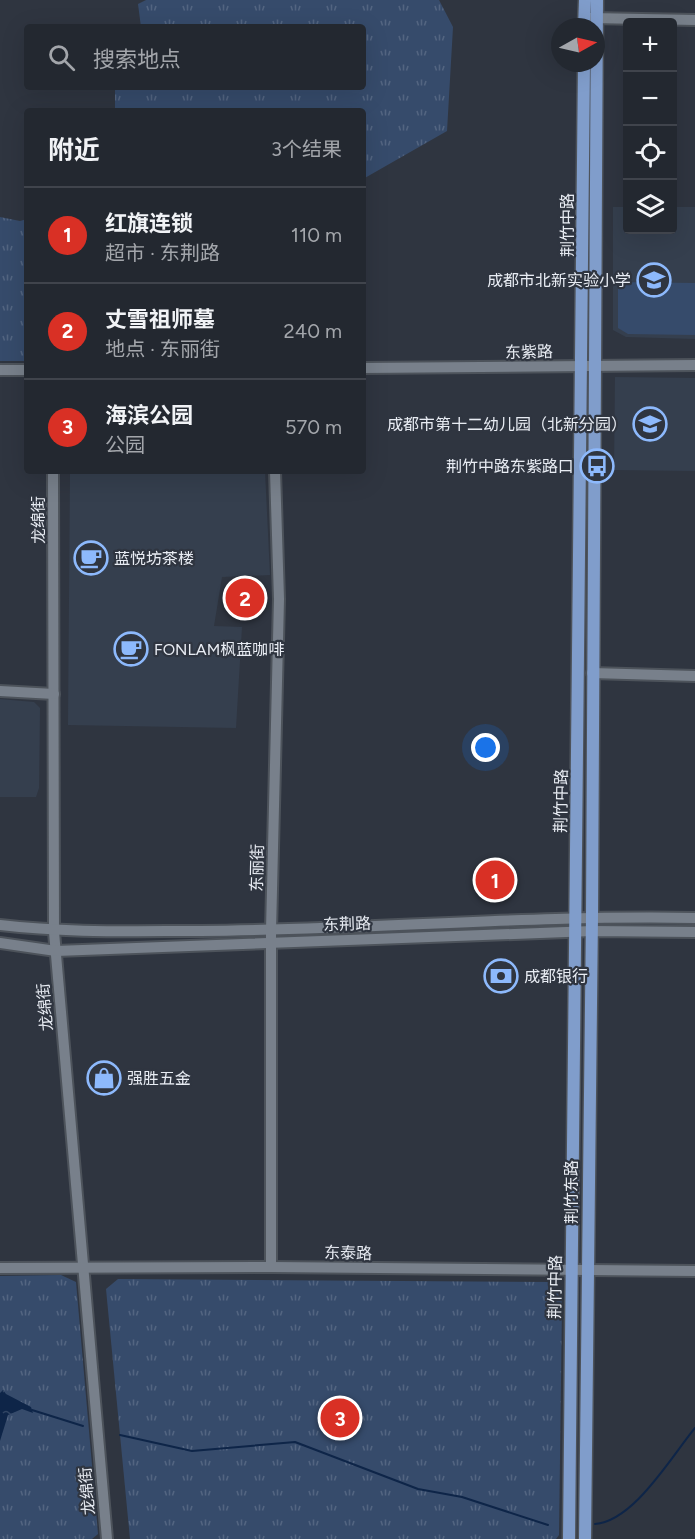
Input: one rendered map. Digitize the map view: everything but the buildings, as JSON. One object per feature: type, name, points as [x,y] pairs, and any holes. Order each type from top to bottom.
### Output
[{"type":"main road","name":"荆竹中路","points":[[585,0],[588,18]]},
{"type":"main road","name":"荆竹中路","points":[[590,18],[597,0]]},
{"type":"main road","name":"荆竹中路","points":[[584,72],[592,673],[592,916]]},
{"type":"main road","name":"荆竹中路","points":[[569,1539],[576,917],[588,365],[589,72]]},
{"type":"main road","name":"荆竹东路","points":[[585,1539],[592,916]]},
{"type":"street","points":[[605,21],[695,20]]},
{"type":"street","name":"东紫路","points":[[366,368],[695,365]]},
{"type":"street","points":[[0,370],[24,370]]},
{"type":"street","name":"龙绵街","points":[[53,474],[54,932],[107,1539]]},
{"type":"street","name":"东丽街","points":[[271,1267],[271,936],[279,599],[275,474]]},
{"type":"street","points":[[592,673],[695,676]]},
{"type":"street","points":[[0,691],[54,694]]},
{"type":"street","name":"东荆路","points":[[0,943],[56,951],[592,916],[695,918]]},
{"type":"street","name":"东荆路","points":[[0,924],[54,932],[271,936],[592,931],[695,932]]},
{"type":"street","name":"东泰路","points":[[0,1268],[271,1267],[695,1271]]},
{"type":"shaded area","name":"成都市北新实验小学","points":[[613,207],[623,207],[623,234],[677,234],[677,207],[695,207],[695,339],[626,337],[613,330]]},
{"type":"shaded area","name":"成都市第十二幼儿园（北新分园）","points":[[615,377],[695,378],[695,471],[614,470]]},
{"type":"shaded area","points":[[70,474],[265,474],[270,575],[222,577],[214,626],[242,627],[236,728],[68,725]]},
{"type":"shaded area","points":[[0,699],[34,702],[40,708],[39,788],[36,797],[0,797]]},
{"type":"green space","points":[[146,0],[439,0],[453,27],[447,131],[366,177],[366,108],[115,108],[115,90],[366,90],[366,24],[141,24],[138,4]]},
{"type":"green space","points":[[0,217],[24,220],[24,361],[0,361]]},
{"type":"green space","points":[[618,282],[695,283],[695,335],[628,334],[618,328]]},
{"type":"green space","points":[[61,1275],[76,1282],[98,1534],[92,1539],[0,1539],[0,1276]]},
{"type":"green space","points":[[118,1279],[554,1282],[562,1302],[559,1535],[556,1539],[130,1539],[106,1289]]},
{"type":"water","points":[[3,1390],[6,1394],[31,1407],[33,1413],[22,1409],[8,1415],[0,1441],[0,1393]]},
{"type":"waterway","points":[[32,1410],[83,1426]]},
{"type":"waterway","points":[[595,1524],[610,1520],[624,1512],[637,1500],[651,1486],[695,1428]]},
{"type":"waterway","points":[[120,1435],[192,1451],[295,1442],[418,1489],[462,1497],[548,1525]]},
{"type":"place","name":"成都市北新实验小学","points":[[654,280]]},
{"type":"place","name":"成都市第十二幼儿园（北新分园）","points":[[650,424]]},
{"type":"place","name":"荆竹中路东紫路口","points":[[597,466]]},
{"type":"place","name":"蓝悦坊茶楼","points":[[91,558]]},
{"type":"place","name":"丈雪祖师墓","points":[[245,598]]},
{"type":"place","name":"FONLAM枫蓝咖啡","points":[[131,649]]},
{"type":"place","name":"红旗连锁","points":[[495,880]]},
{"type":"place","name":"成都银行","points":[[501,976]]},
{"type":"place","name":"强胜五金","points":[[104,1078]]},
{"type":"place","name":"海滨公园","points":[[340,1418]]}]
